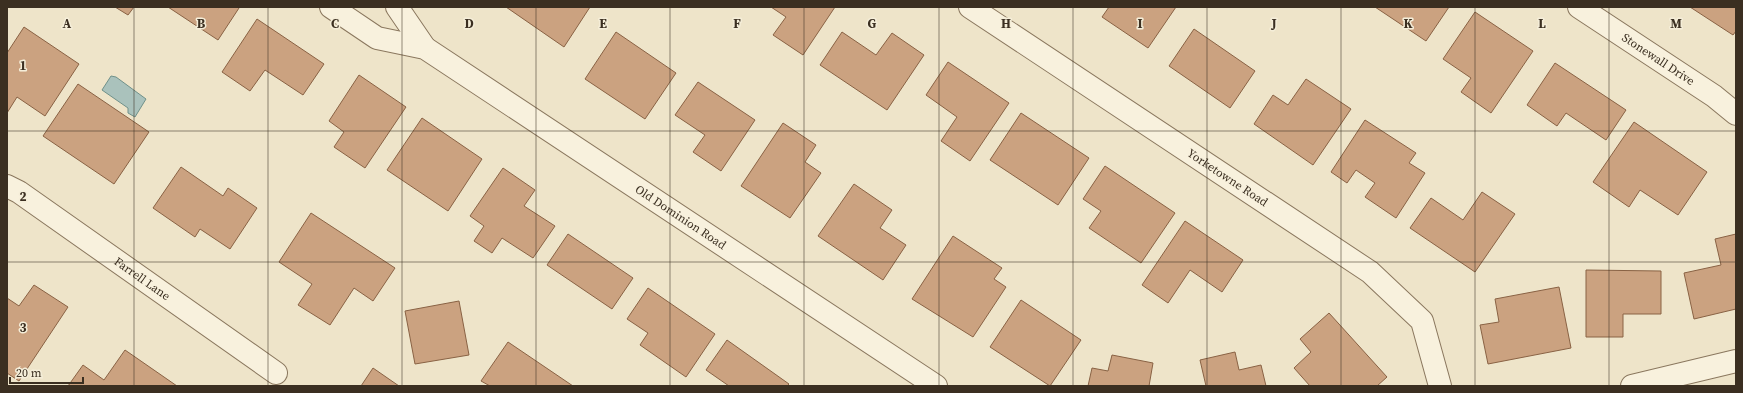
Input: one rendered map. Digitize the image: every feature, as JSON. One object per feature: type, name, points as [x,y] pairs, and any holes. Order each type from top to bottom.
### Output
[{"type":"street","name":"Old Dominion Road","points":[[330,7],[377,38],[425,48],[936,386]]},
{"type":"street","name":"Old Dominion Road","points":[[397,7],[425,48]]},
{"type":"street","name":"Yorketowne Road","points":[[970,7],[1370,272],[1422,321],[1440,386]]},
{"type":"street","name":"Stonewall Drive","points":[[1579,7],[1714,96],[1736,114]]},
{"type":"street","name":"Farrell Lane","points":[[7,186],[19,192],[276,373]]},
{"type":"street","points":[[1632,386],[1736,361]]},
{"type":"water","points":[[111,76],[116,77],[146,99],[135,117],[128,113],[128,108],[102,90]]},
{"type":"building","points":[[115,7],[134,7],[128,15]]},
{"type":"building","points":[[168,7],[238,7],[239,8],[218,40]]},
{"type":"building","points":[[506,7],[590,7],[564,47]]},
{"type":"building","points":[[771,7],[835,7],[803,55],[773,35],[786,17]]},
{"type":"building","points":[[1109,7],[1176,7],[1148,48],[1102,17]]},
{"type":"building","points":[[1375,7],[1449,7],[1426,41]]},
{"type":"building","points":[[1690,7],[1736,7],[1736,31],[1733,35]]},
{"type":"building","points":[[1475,12],[1533,51],[1491,113],[1461,92],[1471,78],[1443,59]]},
{"type":"building","points":[[257,19],[324,64],[303,95],[265,70],[250,91],[222,72]]},
{"type":"building","points":[[24,27],[79,64],[45,116],[17,97],[7,113],[7,53]]},
{"type":"building","points":[[1194,29],[1255,71],[1230,108],[1169,66]]},
{"type":"building","points":[[616,32],[676,73],[645,119],[585,79]]},
{"type":"building","points":[[842,32],[876,55],[892,33],[924,55],[887,110],[820,65]]},
{"type":"building","points":[[948,62],[1009,103],[970,161],[941,141],[957,117],[926,95]]},
{"type":"building","points":[[1555,63],[1626,110],[1606,140],[1566,113],[1557,126],[1527,105]]},
{"type":"building","points":[[359,75],[406,107],[365,168],[334,147],[344,132],[329,121]]},
{"type":"building","points":[[1306,79],[1351,109],[1313,165],[1254,124],[1273,95],[1288,105]]},
{"type":"building","points":[[698,82],[755,120],[721,171],[693,152],[705,135],[675,115]]},
{"type":"building","points":[[78,84],[149,132],[114,184],[43,136]]},
{"type":"building","points":[[1021,113],[1089,158],[1058,205],[990,160]]},
{"type":"building","points":[[422,118],[482,159],[448,211],[387,170]]},
{"type":"building","points":[[1365,120],[1416,153],[1409,163],[1425,173],[1396,218],[1365,197],[1375,183],[1356,170],[1347,183],[1331,172]]},
{"type":"building","points":[[1634,122],[1707,172],[1678,215],[1640,190],[1629,207],[1593,182]]},
{"type":"building","points":[[783,123],[816,145],[805,162],[821,173],[790,218],[741,186]]},
{"type":"building","points":[[1105,166],[1175,213],[1141,263],[1089,228],[1101,211],[1083,199]]},
{"type":"building","points":[[181,167],[223,196],[228,188],[257,208],[230,249],[200,229],[195,237],[153,208]]},
{"type":"building","points":[[503,168],[535,190],[524,206],[555,226],[533,258],[502,238],[492,253],[474,241],[484,226],[470,216]]},
{"type":"building","points":[[854,184],[892,210],[880,228],[906,245],[883,280],[818,236]]},
{"type":"building","points":[[1482,192],[1515,214],[1475,272],[1410,228],[1431,198],[1463,220]]},
{"type":"building","points":[[311,213],[395,268],[373,301],[354,288],[330,325],[298,305],[312,284],[279,262]]},
{"type":"building","points":[[1185,221],[1243,260],[1222,292],[1190,270],[1168,303],[1142,285]]},
{"type":"building","points":[[568,234],[633,278],[612,309],[547,265]]},
{"type":"building","points":[[1736,234],[1736,309],[1694,319],[1684,273],[1721,265],[1715,239]]},
{"type":"building","points":[[953,236],[1002,268],[994,279],[1006,287],[973,337],[912,299]]},
{"type":"building","points":[[1586,270],[1661,271],[1661,314],[1623,314],[1623,337],[1586,337]]},
{"type":"building","points":[[34,285],[68,307],[19,381],[7,373],[7,298],[19,306]]},
{"type":"building","points":[[1559,287],[1571,348],[1488,364],[1480,325],[1499,322],[1495,299]]},
{"type":"building","points":[[648,288],[715,334],[686,377],[640,345],[648,333],[627,319]]},
{"type":"building","points":[[1021,300],[1081,340],[1050,386],[990,347]]},
{"type":"building","points":[[459,301],[469,355],[415,364],[405,311]]},
{"type":"building","points":[[1329,313],[1387,377],[1377,386],[1310,386],[1294,368],[1311,352],[1300,339]]},
{"type":"building","points":[[727,340],[789,384],[787,386],[729,386],[706,370]]},
{"type":"building","points":[[508,342],[573,386],[490,386],[481,381]]},
{"type":"building","points":[[125,350],[177,386],[68,386],[83,365],[104,380]]},
{"type":"building","points":[[1235,352],[1239,370],[1261,365],[1266,386],[1206,386],[1200,360]]},
{"type":"building","points":[[1112,355],[1153,363],[1149,386],[1088,386],[1092,368],[1108,371]]},
{"type":"building","points":[[373,368],[399,386],[361,386]]}]
